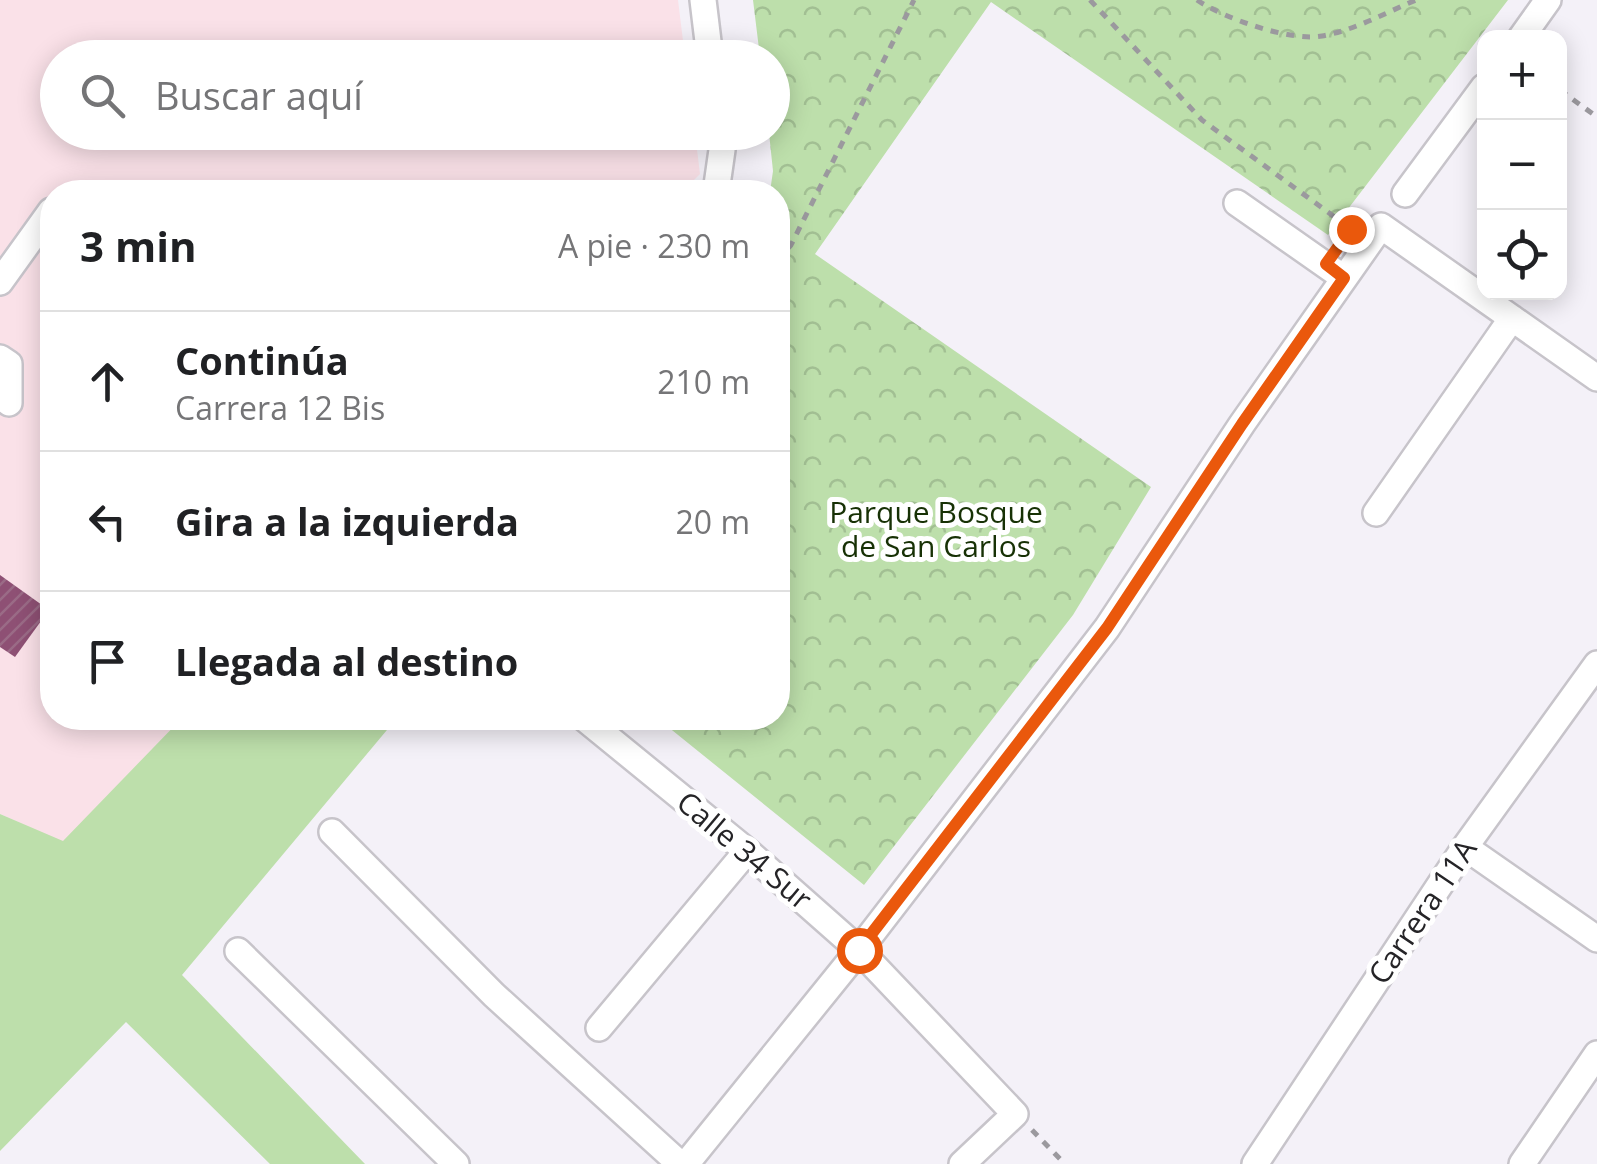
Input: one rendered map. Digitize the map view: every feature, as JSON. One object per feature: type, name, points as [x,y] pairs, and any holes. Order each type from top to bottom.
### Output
[{"type":"street","points":[[703,0],[708,40]]},
{"type":"street","points":[[1527,30],[1548,0]]},
{"type":"street","points":[[1405,194],[1477,96]]},
{"type":"street","points":[[718,180],[719,150]]},
{"type":"street","points":[[1237,203],[1335,271]]},
{"type":"street","points":[[0,282],[40,227]]},
{"type":"street","points":[[332,832],[494,994],[683,1164],[859,950],[1107,628],[1242,424],[1335,271],[1367,232],[1512,318],[1597,378]]},
{"type":"street","points":[[1376,513],[1512,318]]},
{"type":"street","points":[[0,358],[9,364],[9,403]]},
{"type":"street","name":"Carrera 11A","points":[[1255,1164],[1465,848],[1597,664]]},
{"type":"street","name":"Calle 34 Sur","points":[[599,730],[859,950],[1016,1114]]},
{"type":"street","points":[[1465,848],[1597,940]]},
{"type":"street","points":[[599,1028],[747,852]]},
{"type":"street","points":[[238,951],[456,1164]]},
{"type":"street","points":[[1522,1164],[1597,1054]]},
{"type":"street","points":[[962,1164],[1016,1114]]},
{"type":"path","points":[[790,246],[914,0]]},
{"type":"path","points":[[1090,0],[1202,120],[1367,232],[1335,271]]},
{"type":"path","points":[[1197,0],[1262,29],[1318,37],[1370,22],[1416,0]]},
{"type":"path","points":[[1567,95],[1597,116]]},
{"type":"path","points":[[1016,1114],[1065,1164]]},
{"type":"shaded area","points":[[0,0],[678,0],[683,40],[40,40],[40,150],[697,150],[700,174],[694,180],[40,180],[40,730],[170,730],[63,842],[0,814]]},
{"type":"green space","name":"Parque Bosque de San Carlos","points":[[753,0],[1508,0],[1485,30],[1477,30],[1477,40],[1328,235],[991,2],[815,254],[1151,487],[1073,615],[864,885],[672,730],[790,730],[790,180],[772,180],[771,150],[790,150],[790,40],[758,40]]},
{"type":"green space","points":[[170,730],[387,730],[182,975],[365,1164],[270,1164],[126,1022],[0,1151],[0,814],[63,841]]},
{"type":"building","points":[[0,575],[40,604],[40,622],[15,657],[0,647]]},
{"type":"route","points":[[859,950],[1107,628],[1344,278],[1326,264],[1351,229]]}]
